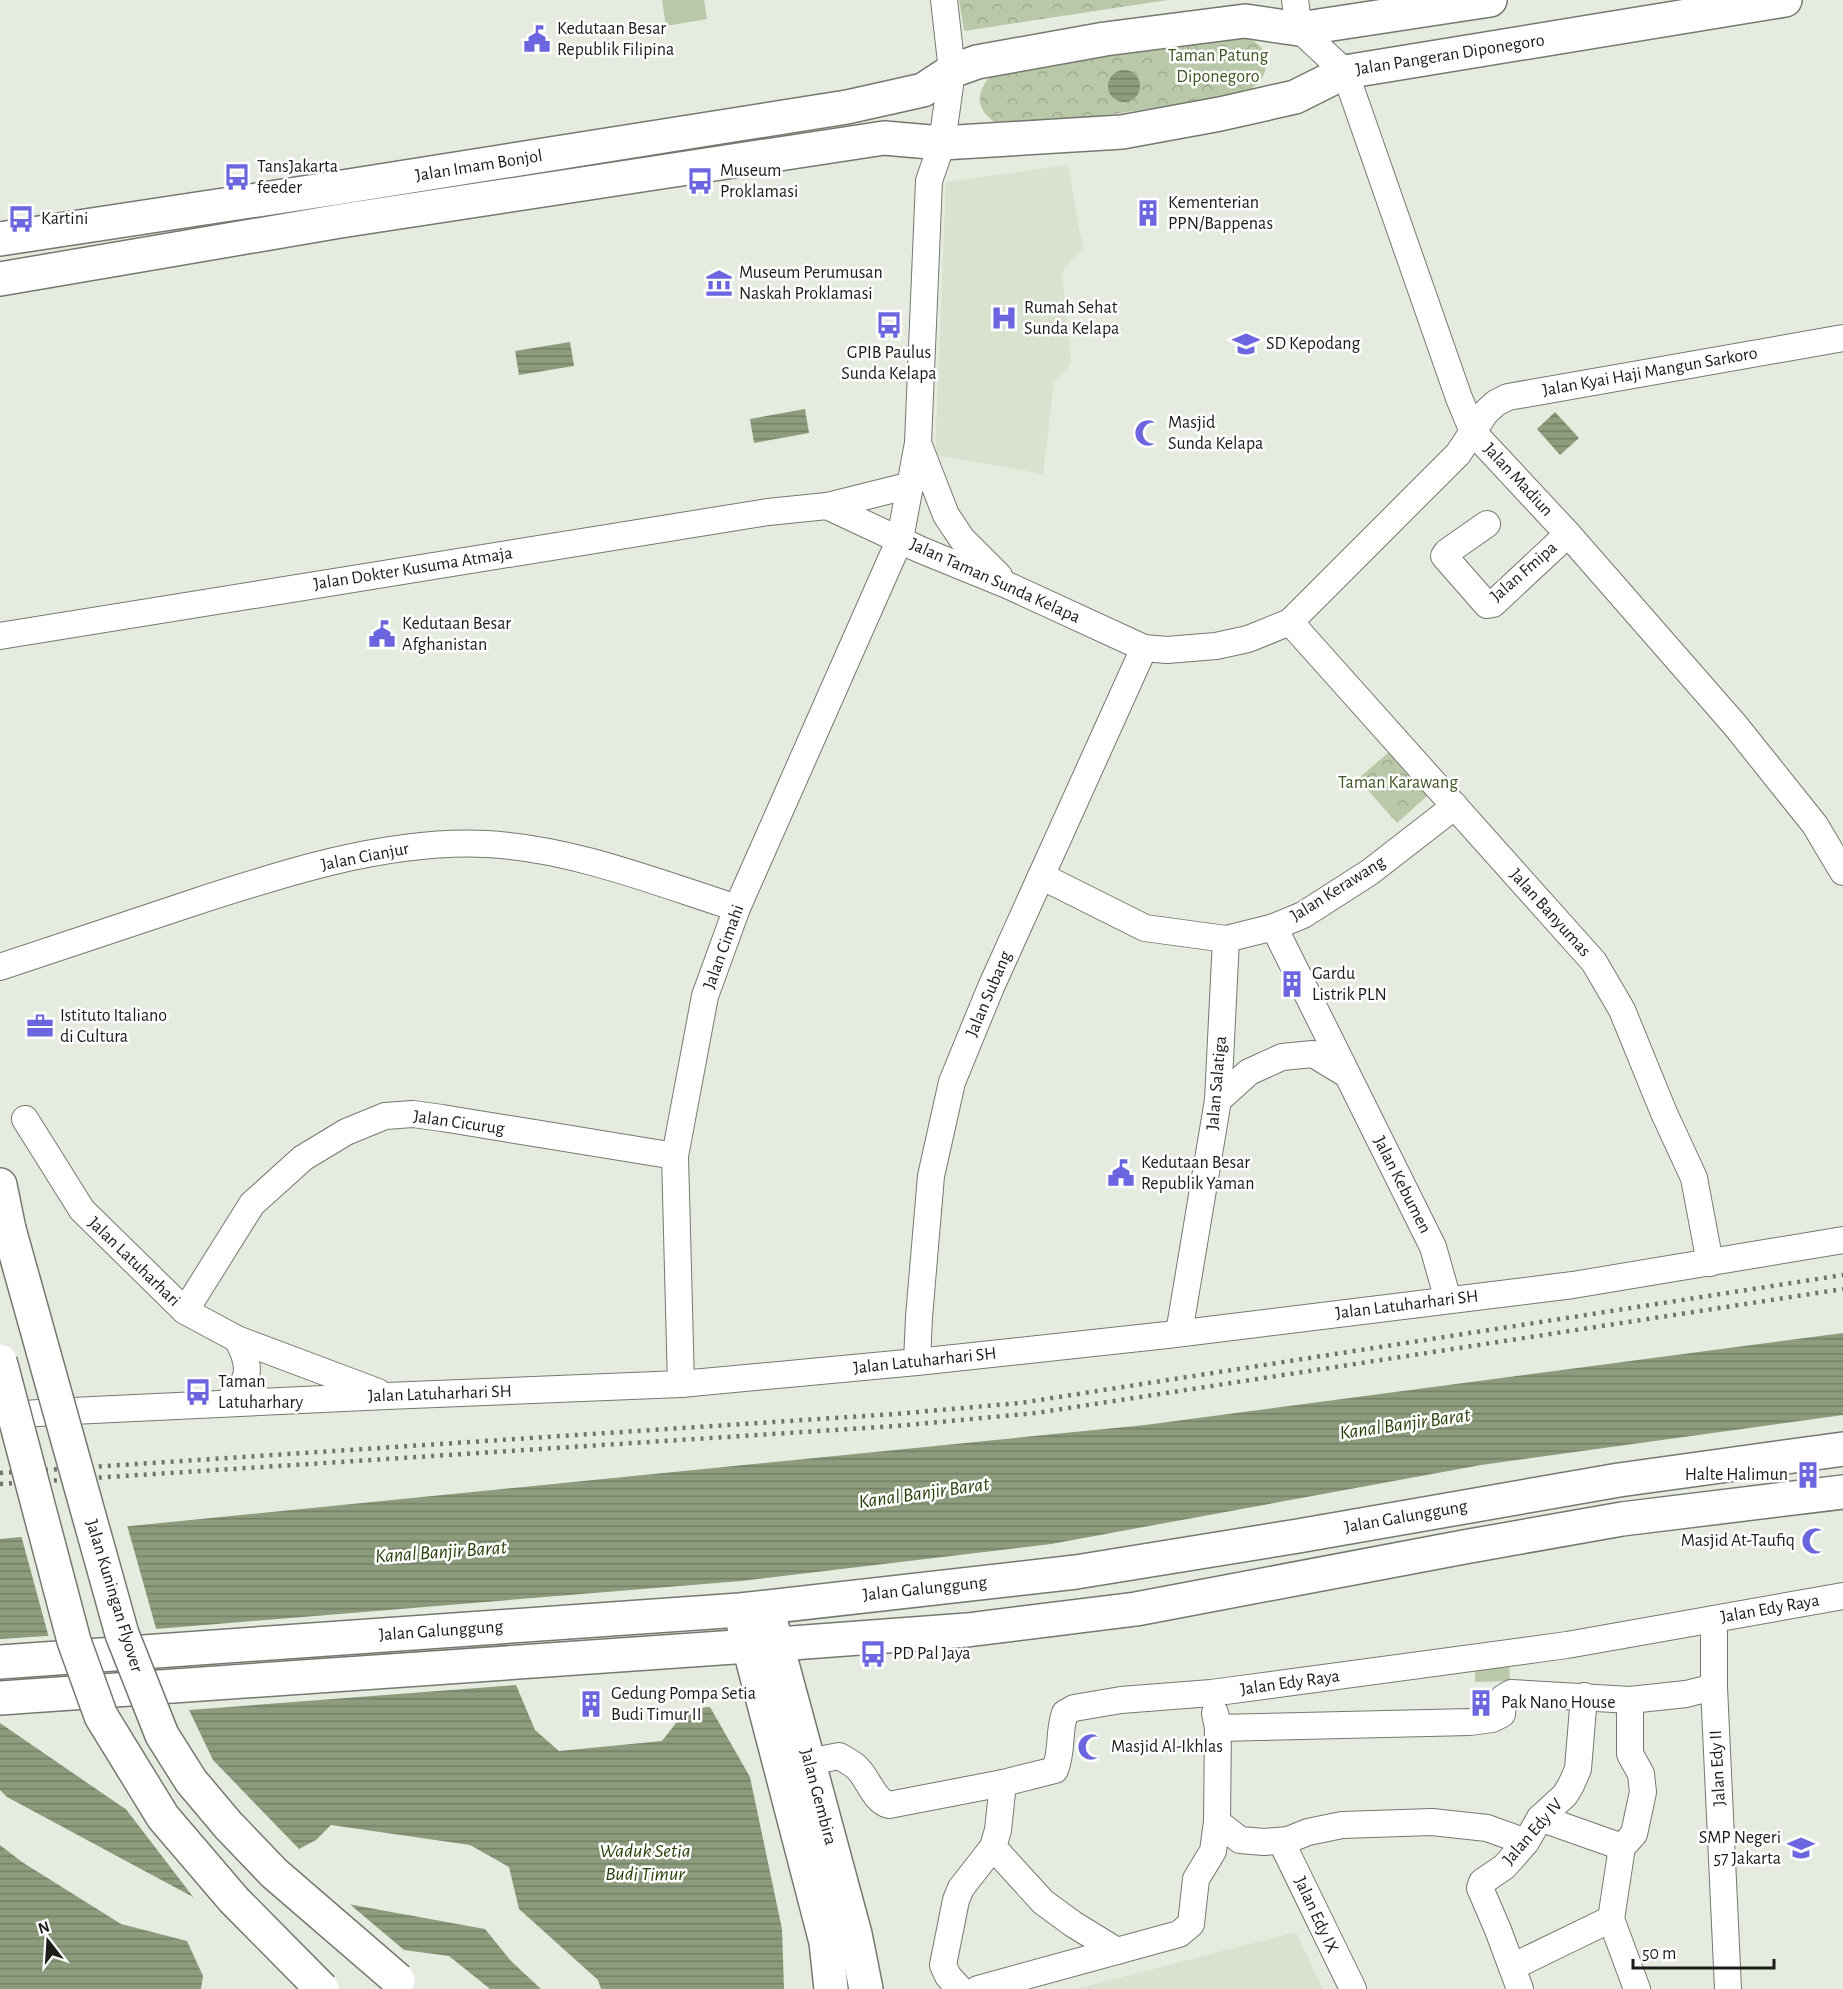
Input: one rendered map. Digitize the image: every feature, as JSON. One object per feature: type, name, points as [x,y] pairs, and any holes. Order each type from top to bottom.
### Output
[{"type":"main road","points":[[952,71],[977,62],[1105,39],[1178,29],[1297,14],[1490,0]]},
{"type":"main road","name":"Jalan Pangeran Diponegoro","points":[[942,143],[1122,132],[1295,97],[1345,72],[1785,0]]},
{"type":"main road","name":"Jalan Imam Bonjol","points":[[0,239],[848,107],[923,90],[952,71]]},
{"type":"main road","name":"Jalan Imam Bonjol","points":[[0,279],[340,222],[884,138],[942,143]]},
{"type":"main road","points":[[336,188],[340,222]]},
{"type":"main road","name":"Jalan Kuningan Flyover","points":[[0,1185],[9,1229],[122,1634],[162,1735],[191,1781],[228,1825],[274,1873],[403,1984]]},
{"type":"main road","points":[[0,1361],[74,1641],[101,1716],[163,1817],[234,1900],[322,1989]]},
{"type":"main road","name":"Jalan Galunggung","points":[[15,1661],[753,1608],[1076,1572],[1619,1480],[1843,1449]]},
{"type":"main road","name":"Jalan Galunggung","points":[[0,1698],[967,1630],[1136,1609],[1622,1519],[1843,1492]]},
{"type":"main road","points":[[1456,1508],[1464,1547]]},
{"type":"main road","name":"Jalan Gembira","points":[[753,1608],[763,1645],[826,1942],[831,1989]]},
{"type":"main road","name":"Jalan Gembira","points":[[763,1645],[808,1762],[855,1934],[866,1989]]},
{"type":"street","name":"Jalan Taman Sunda Kelapa","points":[[944,0],[952,71],[942,143],[929,181],[918,443],[900,539],[1144,648],[1167,650],[1216,646],[1248,639],[1290,621],[1458,454],[1473,432]]},
{"type":"street","name":"Jalan Madiun","points":[[1297,14],[1345,72],[1459,398],[1473,432],[1568,534],[1735,725],[1815,825],[1843,872]]},
{"type":"street","name":"Jalan Kyai Haji Mangun Sarkoro","points":[[1473,432],[1486,412],[1496,403],[1508,397],[1843,338]]},
{"type":"street","points":[[918,443],[946,515],[962,539],[1007,585]]},
{"type":"street","name":"Jalan Dokter Kusuma Atmaja","points":[[0,636],[756,514],[827,506],[911,485]]},
{"type":"street","points":[[827,506],[900,539]]},
{"type":"street","name":"Jalan Fmipa","points":[[1487,524],[1446,552],[1444,556],[1490,606],[1568,534]]},
{"type":"street","name":"Jalan Cimahi","points":[[681,1384],[675,1156],[705,996],[737,908],[900,539]]},
{"type":"street","name":"Jalan Banyumas","points":[[1290,621],[1594,962],[1622,1010],[1664,1113],[1694,1178],[1710,1263]]},
{"type":"street","name":"Jalan Subang","points":[[917,1362],[931,1176],[952,1082],[1041,876],[1144,648]]},
{"type":"street","name":"Jalan Kerawang","points":[[1041,876],[1145,928],[1226,939],[1274,927],[1304,915],[1370,872],[1455,806]]},
{"type":"street","name":"Jalan Cianjur","points":[[0,967],[250,884],[338,860],[413,846],[486,844],[540,850],[581,858],[737,908]]},
{"type":"street","name":"Jalan Kebumen","points":[[1274,927],[1433,1247],[1448,1300]]},
{"type":"street","name":"Jalan Salatiga","points":[[1179,1333],[1218,1100],[1226,939]]},
{"type":"street","points":[[1218,1100],[1249,1072],[1282,1057],[1313,1054],[1346,1074]]},
{"type":"street","name":"Jalan Cicurug","points":[[185,1311],[252,1204],[303,1158],[346,1132],[385,1116],[413,1114],[675,1156]]},
{"type":"street","name":"Jalan Latuharhari","points":[[25,1119],[82,1210],[185,1311],[237,1339],[387,1396]]},
{"type":"street","name":"Jalan Latuharhari SH","points":[[0,1416],[226,1403],[681,1384],[917,1362],[1179,1333],[1573,1284],[1843,1240]]},
{"type":"street","points":[[226,1403],[238,1392],[246,1379],[248,1365],[245,1353],[237,1339]]},
{"type":"street","name":"Jalan Edy Raya","points":[[808,1762],[838,1756],[856,1766],[878,1798],[889,1805],[1003,1783],[1055,1770],[1060,1756],[1062,1722],[1065,1713],[1074,1708],[1121,1700],[1211,1693],[1567,1646],[1843,1596]]},
{"type":"street","name":"Jalan Edy II","points":[[1714,1619],[1714,1687],[1728,1989]]},
{"type":"street","points":[[1218,1728],[1470,1722],[1498,1717],[1502,1714],[1503,1698],[1511,1693],[1630,1700],[1686,1694],[1714,1687]]},
{"type":"street","points":[[978,1989],[1179,1934],[1191,1924],[1196,1879],[1213,1851],[1217,1822],[1218,1728],[1211,1693]]},
{"type":"street","name":"Jalan Edy IV","points":[[1516,1978],[1480,1888],[1482,1882],[1504,1867],[1526,1842],[1540,1818],[1565,1796],[1571,1785],[1578,1769],[1584,1696]]},
{"type":"street","points":[[1630,1700],[1630,1754],[1641,1774],[1643,1792],[1634,1834],[1622,1847],[1611,1919],[1637,1989]]},
{"type":"street","points":[[960,1989],[948,1976],[943,1965],[956,1900],[961,1888],[993,1847],[998,1830],[1003,1783]]},
{"type":"street","points":[[1540,1818],[1622,1847]]},
{"type":"street","points":[[1217,1822],[1240,1840],[1264,1842],[1288,1840],[1308,1832],[1342,1825],[1432,1822],[1487,1828],[1526,1842]]},
{"type":"street","name":"Jalan Edy IX","points":[[1281,1840],[1353,1989]]},
{"type":"street","points":[[993,1847],[1043,1902],[1117,1951]]},
{"type":"street","points":[[1516,1978],[1611,1919]]},
{"type":"shaded area","name":"Rumah Sehat Sunda Kelapa","points":[[1068,165],[1083,248],[1062,272],[1071,363],[1054,383],[1043,474],[935,455],[946,182]]},
{"type":"shaded area","points":[[1296,1932],[1323,1989],[1076,1989]]},
{"type":"green space","points":[[662,0],[704,0],[707,19],[666,26]]},
{"type":"green space","points":[[959,0],[1168,0],[964,31]]},
{"type":"green space","name":"Taman Patung Diponegoro","points":[[1231,32],[1255,42],[1260,46],[1265,57],[1264,75],[1256,85],[1241,95],[1007,130],[990,118],[981,105],[982,90],[994,72]]},
{"type":"green space","name":"Taman Karawang","points":[[1399,743],[1439,785],[1397,823],[1358,779]]},
{"type":"green space","points":[[1509,1660],[1510,1681],[1475,1682],[1475,1662]]},
{"type":"water","points":[[1124,70],[1135,75],[1140,86],[1135,97],[1124,102],[1113,97],[1108,86],[1113,75]]},
{"type":"water","points":[[570,342],[574,366],[519,375],[515,351]]},
{"type":"water","points":[[805,409],[809,433],[754,443],[750,419]]},
{"type":"water","points":[[1555,412],[1579,438],[1560,455],[1537,429]]},
{"type":"water","name":"Kanal Banjir Barat","points":[[1843,1333],[1843,1415],[1481,1465],[1051,1544],[741,1581],[156,1629],[0,1639],[0,1539],[1145,1425]]},
{"type":"water","name":"Waduk Setia Budi Timur","points":[[516,1685],[535,1730],[559,1751],[662,1741],[687,1709],[710,1707],[750,1777],[782,1929],[784,1989],[601,1989],[598,1980],[519,1909],[509,1867],[470,1845],[331,1825],[316,1840],[299,1849],[213,1760],[189,1710]]},
{"type":"water","points":[[0,1723],[121,1806],[194,1847],[309,1897],[485,1929],[511,1961],[541,1989],[490,1989],[449,1956],[321,1939],[193,1897],[7,1797],[0,1790]]},
{"type":"water","points":[[0,1845],[22,1862],[121,1924],[187,1941],[203,1976],[201,1989],[0,1989]]},
{"type":"pier","points":[[127,1525],[157,1632],[49,1638],[21,1535]]},
{"type":"pier","points":[[119,1800],[195,1844],[310,1894],[346,1901],[404,1950],[403,1953],[320,1942],[197,1902]]},
{"type":"railway","points":[[0,1473],[895,1414],[1020,1403],[1843,1275]]},
{"type":"railway","points":[[0,1484],[896,1426],[1036,1413],[1843,1289]]},
{"type":"place","name":"Kedutaan Besar Republik Filipina","points":[[537,39]]},
{"type":"place","name":"TansJakarta feeder","points":[[237,177]]},
{"type":"place","name":"Museum Proklamasi","points":[[700,181]]},
{"type":"place","name":"Kementerian PPN/Bappenas","points":[[1148,213]]},
{"type":"place","name":"Kartini","points":[[21,219]]},
{"type":"place","name":"Museum Perumusan Naskah Proklamasi","points":[[719,283]]},
{"type":"place","name":"Rumah Sehat Sunda Kelapa","points":[[1004,318]]},
{"type":"place","name":"GPIB Paulus Sunda Kelapa","points":[[889,325]]},
{"type":"place","name":"SD Kepodang","points":[[1246,344]]},
{"type":"place","name":"Masjid Sunda Kelapa","points":[[1148,433]]},
{"type":"place","name":"Kedutaan Besar Afghanistan","points":[[382,634]]},
{"type":"place","name":"Gardu Listrik PLN","points":[[1292,984]]},
{"type":"place","name":"Istituto Italiano di Cultura","points":[[40,1026]]},
{"type":"place","name":"Kedutaan Besar Republik Yaman","points":[[1121,1173]]},
{"type":"place","name":"Taman Latuharhary","points":[[198,1392]]},
{"type":"place","name":"Halte Halimun","points":[[1808,1475]]},
{"type":"place","name":"Masjid At-Taufiq","points":[[1815,1541]]},
{"type":"place","name":"PD Pal Jaya","points":[[873,1654]]},
{"type":"place","name":"Pak Nano House","points":[[1481,1703]]},
{"type":"place","name":"Gedung Pompa Setia Budi Timur II","points":[[591,1704]]},
{"type":"place","name":"Masjid Al-Ikhlas","points":[[1091,1747]]},
{"type":"place","name":"SMP Negeri 57 Jakarta","points":[[1801,1848]]}]
